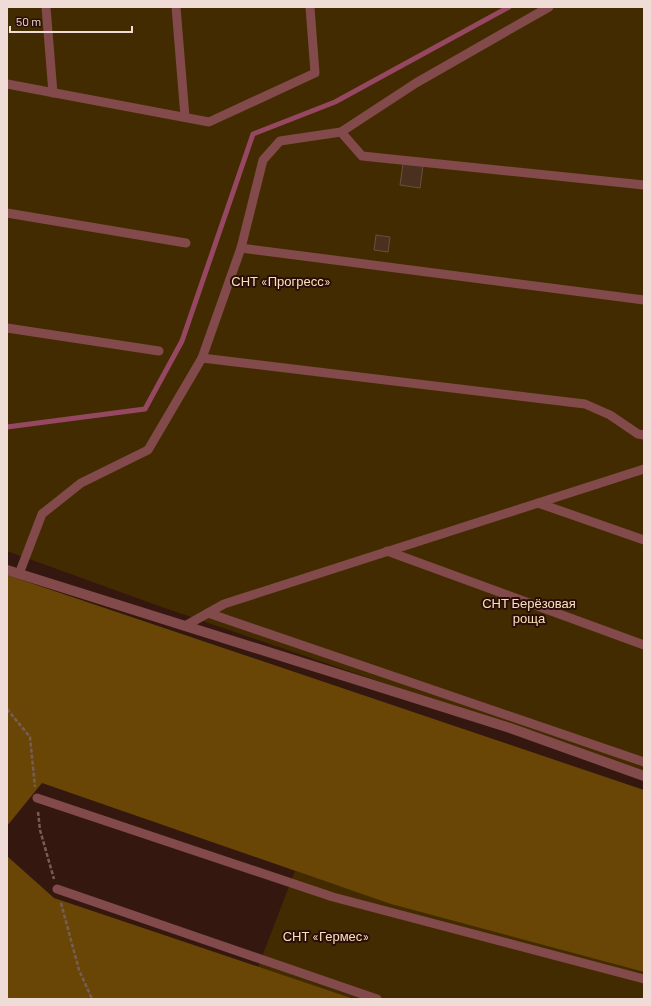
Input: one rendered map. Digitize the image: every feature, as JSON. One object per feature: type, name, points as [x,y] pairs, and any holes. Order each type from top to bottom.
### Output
[{"type":"street","points":[[7,570],[510,728],[644,776]]},
{"type":"lane","points":[[46,7],[53,93]]},
{"type":"lane","points":[[176,7],[185,117]]},
{"type":"lane","points":[[7,84],[209,122],[315,72],[310,7]]},
{"type":"lane","points":[[19,574],[42,514],[81,483],[148,450],[202,358],[241,248],[263,160],[280,141],[341,132],[416,83],[549,7]]},
{"type":"lane","points":[[341,132],[362,156],[644,185]]},
{"type":"lane","points":[[7,213],[186,243]]},
{"type":"lane","points":[[241,248],[644,300]]},
{"type":"lane","points":[[7,328],[159,352]]},
{"type":"lane","points":[[202,358],[585,404],[610,415],[638,434],[644,435]]},
{"type":"lane","points":[[185,626],[224,604],[644,469]]},
{"type":"lane","points":[[538,503],[644,540]]},
{"type":"lane","points":[[387,551],[644,645]]},
{"type":"lane","points":[[208,613],[644,762]]},
{"type":"lane","points":[[37,798],[333,897],[644,979]]},
{"type":"lane","points":[[57,889],[377,999]]},
{"type":"path","points":[[7,708],[30,737],[40,830],[79,970],[92,999]]},
{"type":"green space","name":"СНТ «Прогресс»","points":[[7,7],[644,7],[644,772],[159,606],[7,551]]},
{"type":"green space","name":"СНТ «Гермес»","points":[[295,871],[399,906],[644,972],[644,999],[354,999],[258,967]]},
{"type":"shaded area","points":[[7,575],[644,790],[644,972],[391,904],[42,783],[7,826]]},
{"type":"shaded area","points":[[7,856],[54,898],[354,999],[7,999]]},
{"type":"building","points":[[403,164],[423,166],[420,188],[400,185]]},
{"type":"building","points":[[376,235],[390,237],[388,252],[374,250]]},
{"type":"waterway","points":[[7,427],[145,409],[182,341],[253,134],[335,102],[509,7]]},
{"type":"park label","name":"СНТ Берёзовая роща","points":[[529,610]]}]
